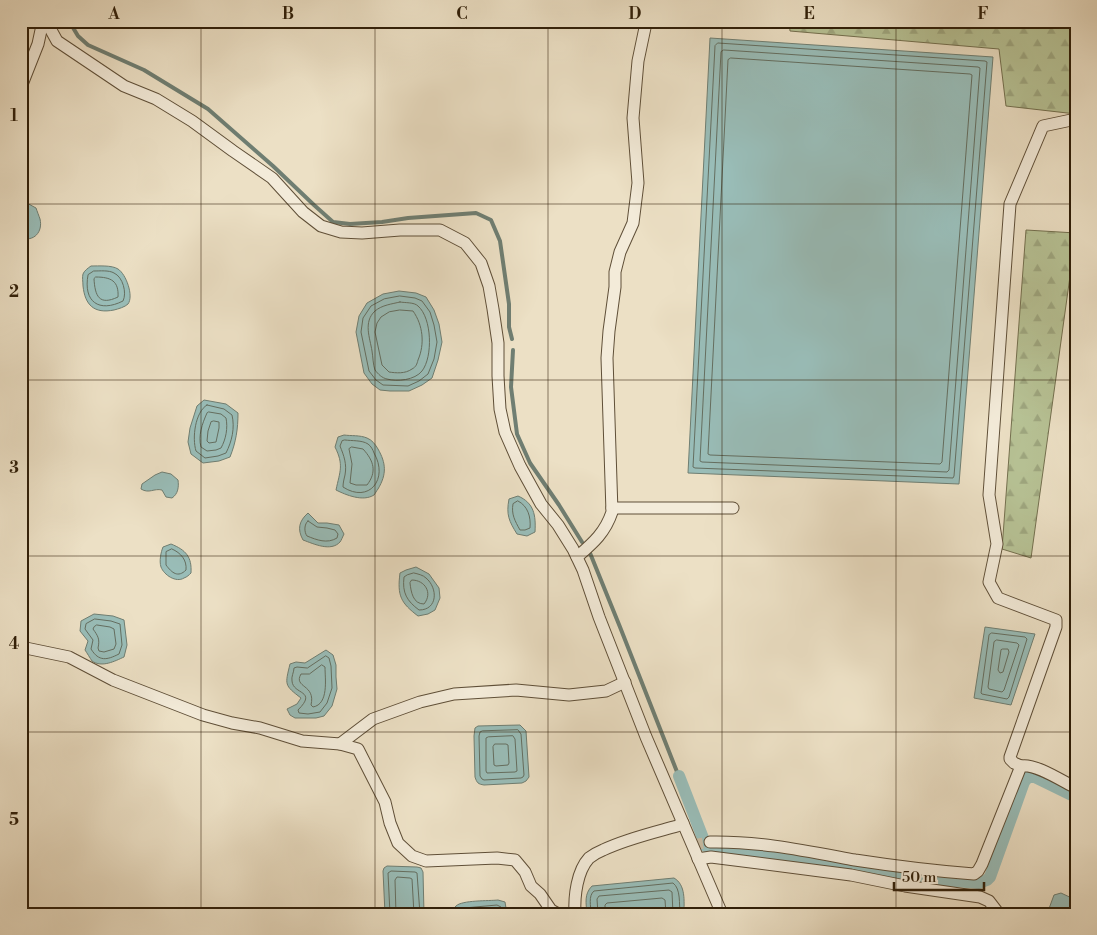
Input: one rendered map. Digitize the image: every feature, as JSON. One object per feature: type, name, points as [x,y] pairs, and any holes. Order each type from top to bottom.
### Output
[{"type":"street","points":[[21,87],[38,44],[44,21]]},
{"type":"street","points":[[44,21],[57,41],[124,86],[156,99],[272,178],[303,212],[321,226],[341,232],[362,233],[400,230],[440,230],[465,243],[481,263],[494,308],[498,342],[500,409],[506,432],[520,466],[541,504],[558,525],[583,570],[599,617],[646,737],[722,914]]},
{"type":"street","points":[[576,557],[602,533],[610,519],[612,508],[607,358],[616,287],[616,272],[620,252],[633,223],[638,182],[633,118],[638,61],[646,22],[648,21]]},
{"type":"street","points":[[1076,119],[1043,126],[1010,204],[988,495],[997,544],[988,582],[998,598],[1056,620],[1053,635],[1010,759],[1014,764],[1035,767],[1076,788]]},
{"type":"street","points":[[612,508],[733,508]]},
{"type":"street","points":[[21,647],[69,657],[113,680],[203,715],[232,724],[260,728],[302,741],[340,744],[358,748],[385,802],[390,823],[398,843],[412,856],[426,861],[497,858],[515,860],[525,872],[531,886],[540,894],[551,910],[558,914]]},
{"type":"street","points":[[340,744],[373,720],[420,702],[454,694],[516,690],[569,695],[606,691],[624,682]]},
{"type":"street","points":[[710,842],[786,847],[891,865],[974,874],[982,864],[1021,766]]},
{"type":"street","points":[[575,914],[574,902],[578,882],[583,868],[590,857],[615,844],[683,823]]},
{"type":"street","points":[[698,859],[711,857],[791,866],[980,897],[989,901],[999,914]]},
{"type":"green space","points":[[789,21],[1076,21],[1076,114],[1006,106],[999,49],[790,31]]},
{"type":"green space","points":[[1026,230],[1076,233],[1031,558],[1002,549]]},
{"type":"water","points":[[710,38],[993,57],[959,484],[688,473]]},
{"type":"water","points":[[21,202],[36,208],[40,219],[39,232],[30,239],[21,238]]},
{"type":"water","points":[[91,266],[112,267],[121,272],[130,291],[128,304],[114,310],[101,311],[88,303],[84,293],[83,274]]},
{"type":"water","points":[[399,291],[416,293],[426,297],[434,310],[439,324],[442,342],[432,378],[409,391],[380,390],[372,384],[364,373],[356,332],[359,316],[367,303],[383,294]]},
{"type":"water","points":[[204,400],[226,404],[238,413],[238,425],[230,457],[219,461],[203,463],[191,454],[188,442],[197,406]]},
{"type":"water","points":[[344,435],[361,436],[369,439],[375,444],[381,454],[384,464],[383,478],[381,484],[370,497],[355,497],[336,490],[340,473],[340,459],[335,447],[338,437]]},
{"type":"water","points":[[162,472],[171,474],[178,480],[178,490],[172,498],[166,497],[162,490],[147,491],[141,489],[142,484]]},
{"type":"water","points":[[518,496],[528,502],[533,510],[535,532],[527,536],[517,534],[509,518],[509,499]]},
{"type":"water","points":[[308,513],[318,523],[339,525],[344,534],[340,542],[327,547],[303,540],[300,525]]},
{"type":"water","points":[[171,544],[181,549],[189,558],[191,573],[187,577],[174,579],[165,573],[161,567],[160,559],[163,547]]},
{"type":"water","points":[[416,567],[429,574],[439,588],[440,598],[435,610],[418,616],[404,603],[399,588],[400,573]]},
{"type":"water","points":[[94,614],[113,616],[124,620],[127,645],[124,657],[104,664],[92,661],[85,650],[88,641],[80,631],[81,621]]},
{"type":"water","points":[[985,627],[1035,634],[1011,705],[974,698]]},
{"type":"water","points":[[326,650],[333,655],[336,665],[337,689],[332,706],[324,716],[295,718],[290,715],[287,709],[297,704],[301,698],[287,684],[290,664],[296,662],[305,663]]},
{"type":"water","points":[[520,725],[526,731],[529,777],[522,783],[484,785],[478,783],[475,777],[475,728],[478,726]]},
{"type":"water","points":[[387,866],[421,868],[423,872],[424,914],[385,914],[383,871]]},
{"type":"water","points":[[674,878],[681,885],[684,899],[684,914],[587,914],[587,895],[592,886]]},
{"type":"water","points":[[1061,893],[1076,900],[1076,914],[1047,914],[1054,895]]},
{"type":"water","points":[[498,900],[505,902],[507,914],[454,914],[454,908],[459,904]]},
{"type":"waterway","points":[[69,21],[78,36],[88,45],[144,70],[208,109],[333,222],[350,224],[382,222],[408,218],[476,213],[491,220],[500,241],[509,304],[509,327],[512,339]]},
{"type":"waterway","points":[[513,350],[511,387],[517,434],[530,463],[582,542]]},
{"type":"waterway","points":[[590,553],[681,782]]},
{"type":"waterway","points":[[679,776],[706,846],[842,864],[931,879],[979,883],[990,877],[1024,782],[1028,777],[1035,777],[1076,797]]},
{"type":"tunnel","points":[[692,845],[710,842]]}]
